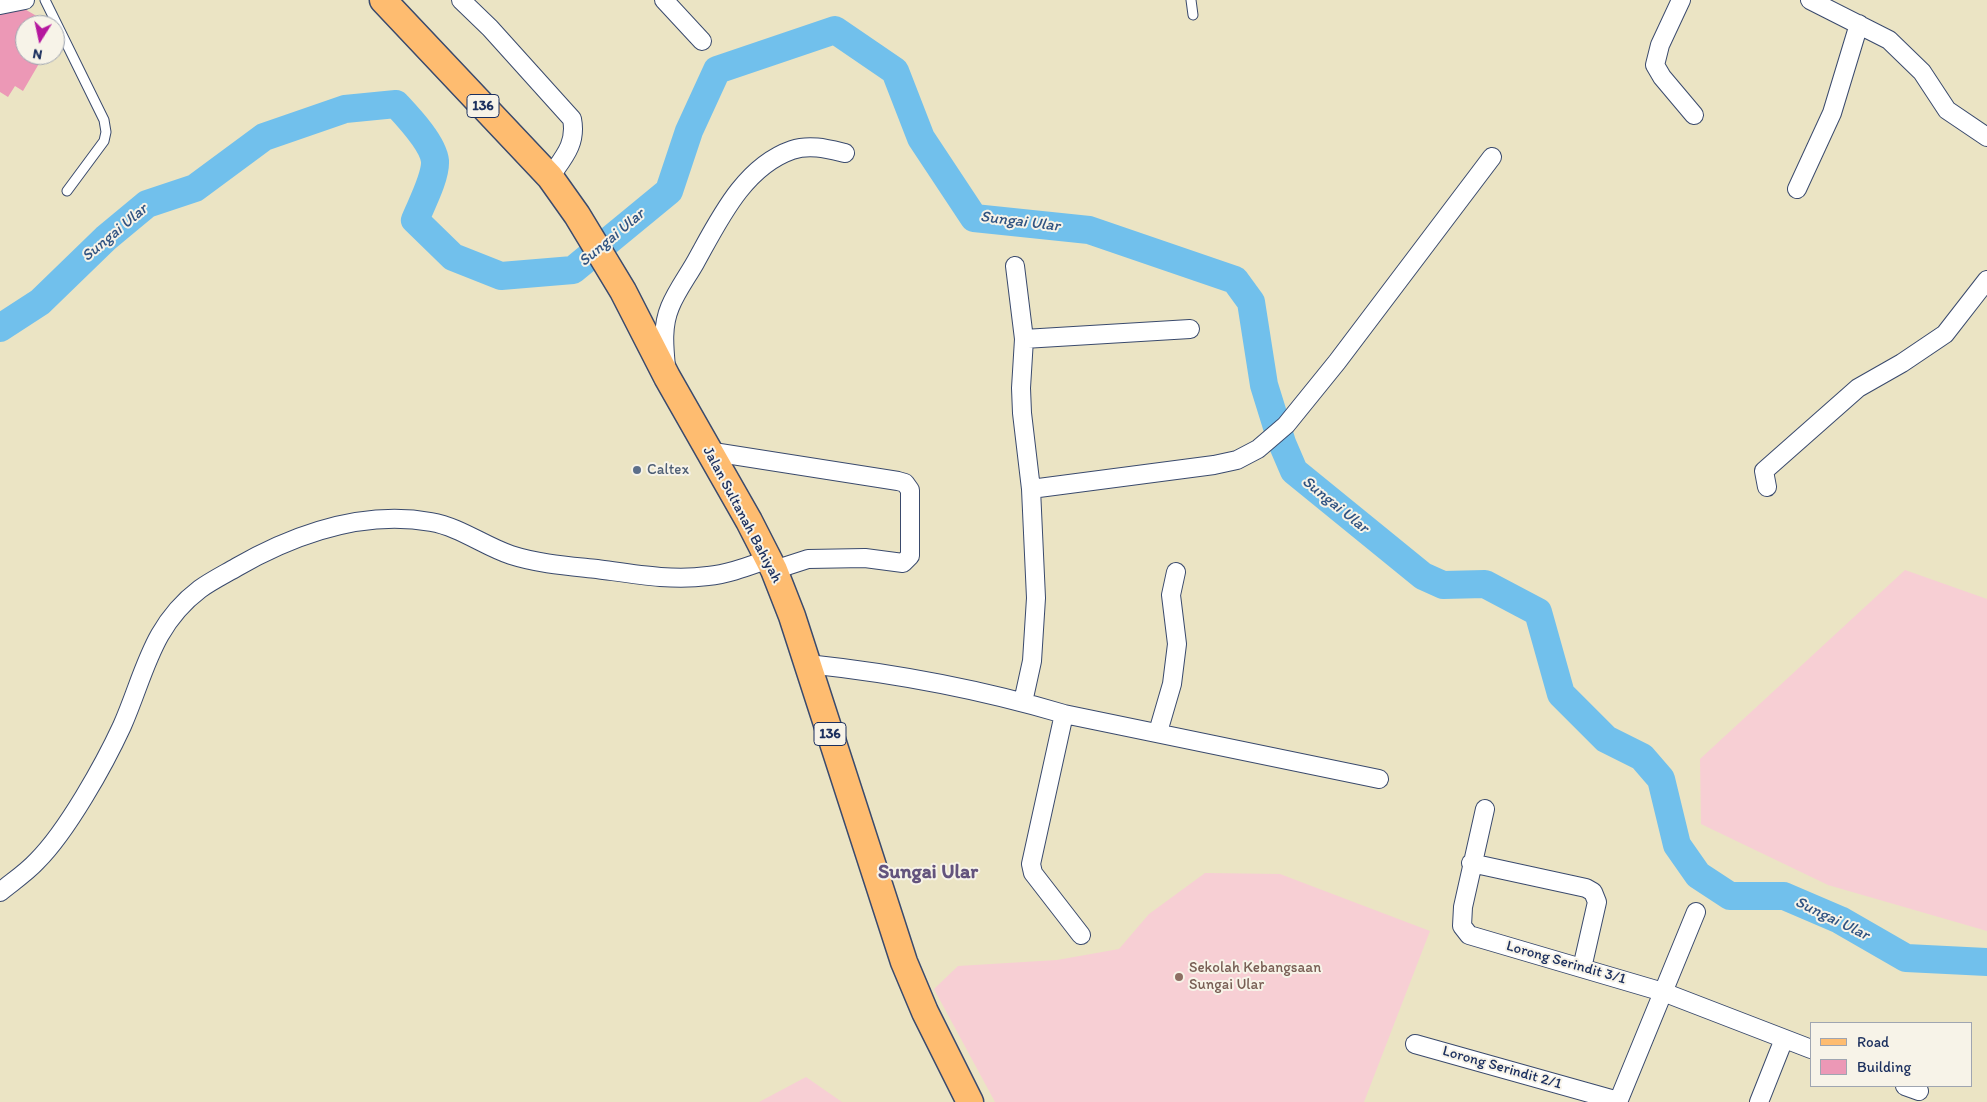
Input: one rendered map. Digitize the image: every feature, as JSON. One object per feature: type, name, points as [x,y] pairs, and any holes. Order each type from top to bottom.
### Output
[{"type":"main road","name":"Jalan Sultanah Bahiyah","points":[[387,1],[550,177],[578,215],[623,291],[666,377],[772,564],[808,664],[904,962],[925,1012],[970,1102]]},
{"type":"street","points":[[0,5],[25,0]]},
{"type":"street","points":[[664,0],[702,41]]},
{"type":"street","points":[[1681,0],[1660,45],[1655,65],[1657,71],[1694,115]]},
{"type":"street","points":[[1810,0],[1889,40],[1922,72],[1947,110],[1987,137]]},
{"type":"street","points":[[469,3],[572,120],[575,132],[572,146],[550,177]]},
{"type":"street","points":[[1797,188],[1832,113],[1859,24]]},
{"type":"street","points":[[666,377],[664,337],[670,306],[716,224],[732,200],[759,169],[793,150],[822,147],[845,153]]},
{"type":"street","points":[[1031,489],[1214,465],[1237,460],[1258,449],[1286,425],[1337,362],[1492,157]]},
{"type":"street","points":[[1016,266],[1024,339],[1021,388],[1022,413],[1031,489],[1036,598],[1032,661],[1023,702]]},
{"type":"street","points":[[1767,487],[1764,471],[1858,388],[1902,363],[1945,334],[1987,280]]},
{"type":"street","points":[[1024,339],[1190,329]]},
{"type":"street","points":[[0,892],[36,863],[51,846],[88,788],[122,726],[148,654],[160,630],[200,589],[261,553],[306,534],[339,524],[394,518],[434,522],[453,528],[512,555],[541,562],[662,577],[708,576],[808,559],[865,558],[903,563],[910,556],[910,490],[905,483],[707,451]]},
{"type":"street","points":[[1158,732],[1172,684],[1177,644],[1172,594],[1176,572]]},
{"type":"street","points":[[808,664],[849,668],[1023,702],[1064,714],[1379,779]]},
{"type":"street","points":[[1064,714],[1031,864],[1034,873],[1044,888],[1081,935]]},
{"type":"street","points":[[1485,809],[1471,863],[1586,888],[1593,892],[1597,902],[1582,968]]},
{"type":"street","name":"Lorong Serindit 3/1","points":[[1471,863],[1463,907],[1462,926],[1469,935],[1663,992],[1810,1049]]},
{"type":"street","points":[[1618,1102],[1696,912]]},
{"type":"street","points":[[1759,1102],[1784,1039]]},
{"type":"street","name":"Lorong Serindit 2/1","points":[[1415,1044],[1618,1102]]},
{"type":"lane","points":[[45,0],[104,120],[106,132],[104,141],[67,191]]},
{"type":"lane","points":[[1191,0],[1192,15]]},
{"type":"shaded area","points":[[1905,570],[1987,599],[1987,931],[1828,885],[1701,824],[1700,759]]},
{"type":"shaded area","name":"Sekolah Kebangsaan Sungai Ular","points":[[1205,873],[1280,874],[1430,931],[1364,1102],[995,1102],[934,989],[958,966],[1057,960],[1119,949],[1149,914]]},
{"type":"shaded area","points":[[806,1077],[842,1102],[759,1102]]},
{"type":"building","points":[[16,4],[35,15],[15,15],[15,65],[38,65],[23,91],[15,86],[8,97],[0,92],[0,7]]},
{"type":"waterway","name":"Sungai Ular","points":[[0,328],[40,302],[106,238],[147,204],[195,188],[264,137],[345,109],[396,104],[430,146],[435,161],[435,168],[431,183],[415,220],[453,257],[501,276],[573,270],[669,191],[689,131],[717,70],[835,30],[895,71],[921,138],[974,218],[1089,230],[1235,280],[1251,302],[1264,385],[1282,443],[1294,471],[1423,576],[1443,585],[1485,584],[1538,612],[1561,694],[1606,739],[1642,757],[1661,779],[1677,845],[1698,875],[1730,896],[1784,896],[1840,920],[1906,958],[1987,962]]},
{"type":"place","name":"Caltex","points":[[637,470]]},
{"type":"place","name":"Sekolah Kebangsaan Sungai Ular","points":[[1179,977]]},
{"type":"district","name":"Sungai Ular","points":[[928,873]]}]
